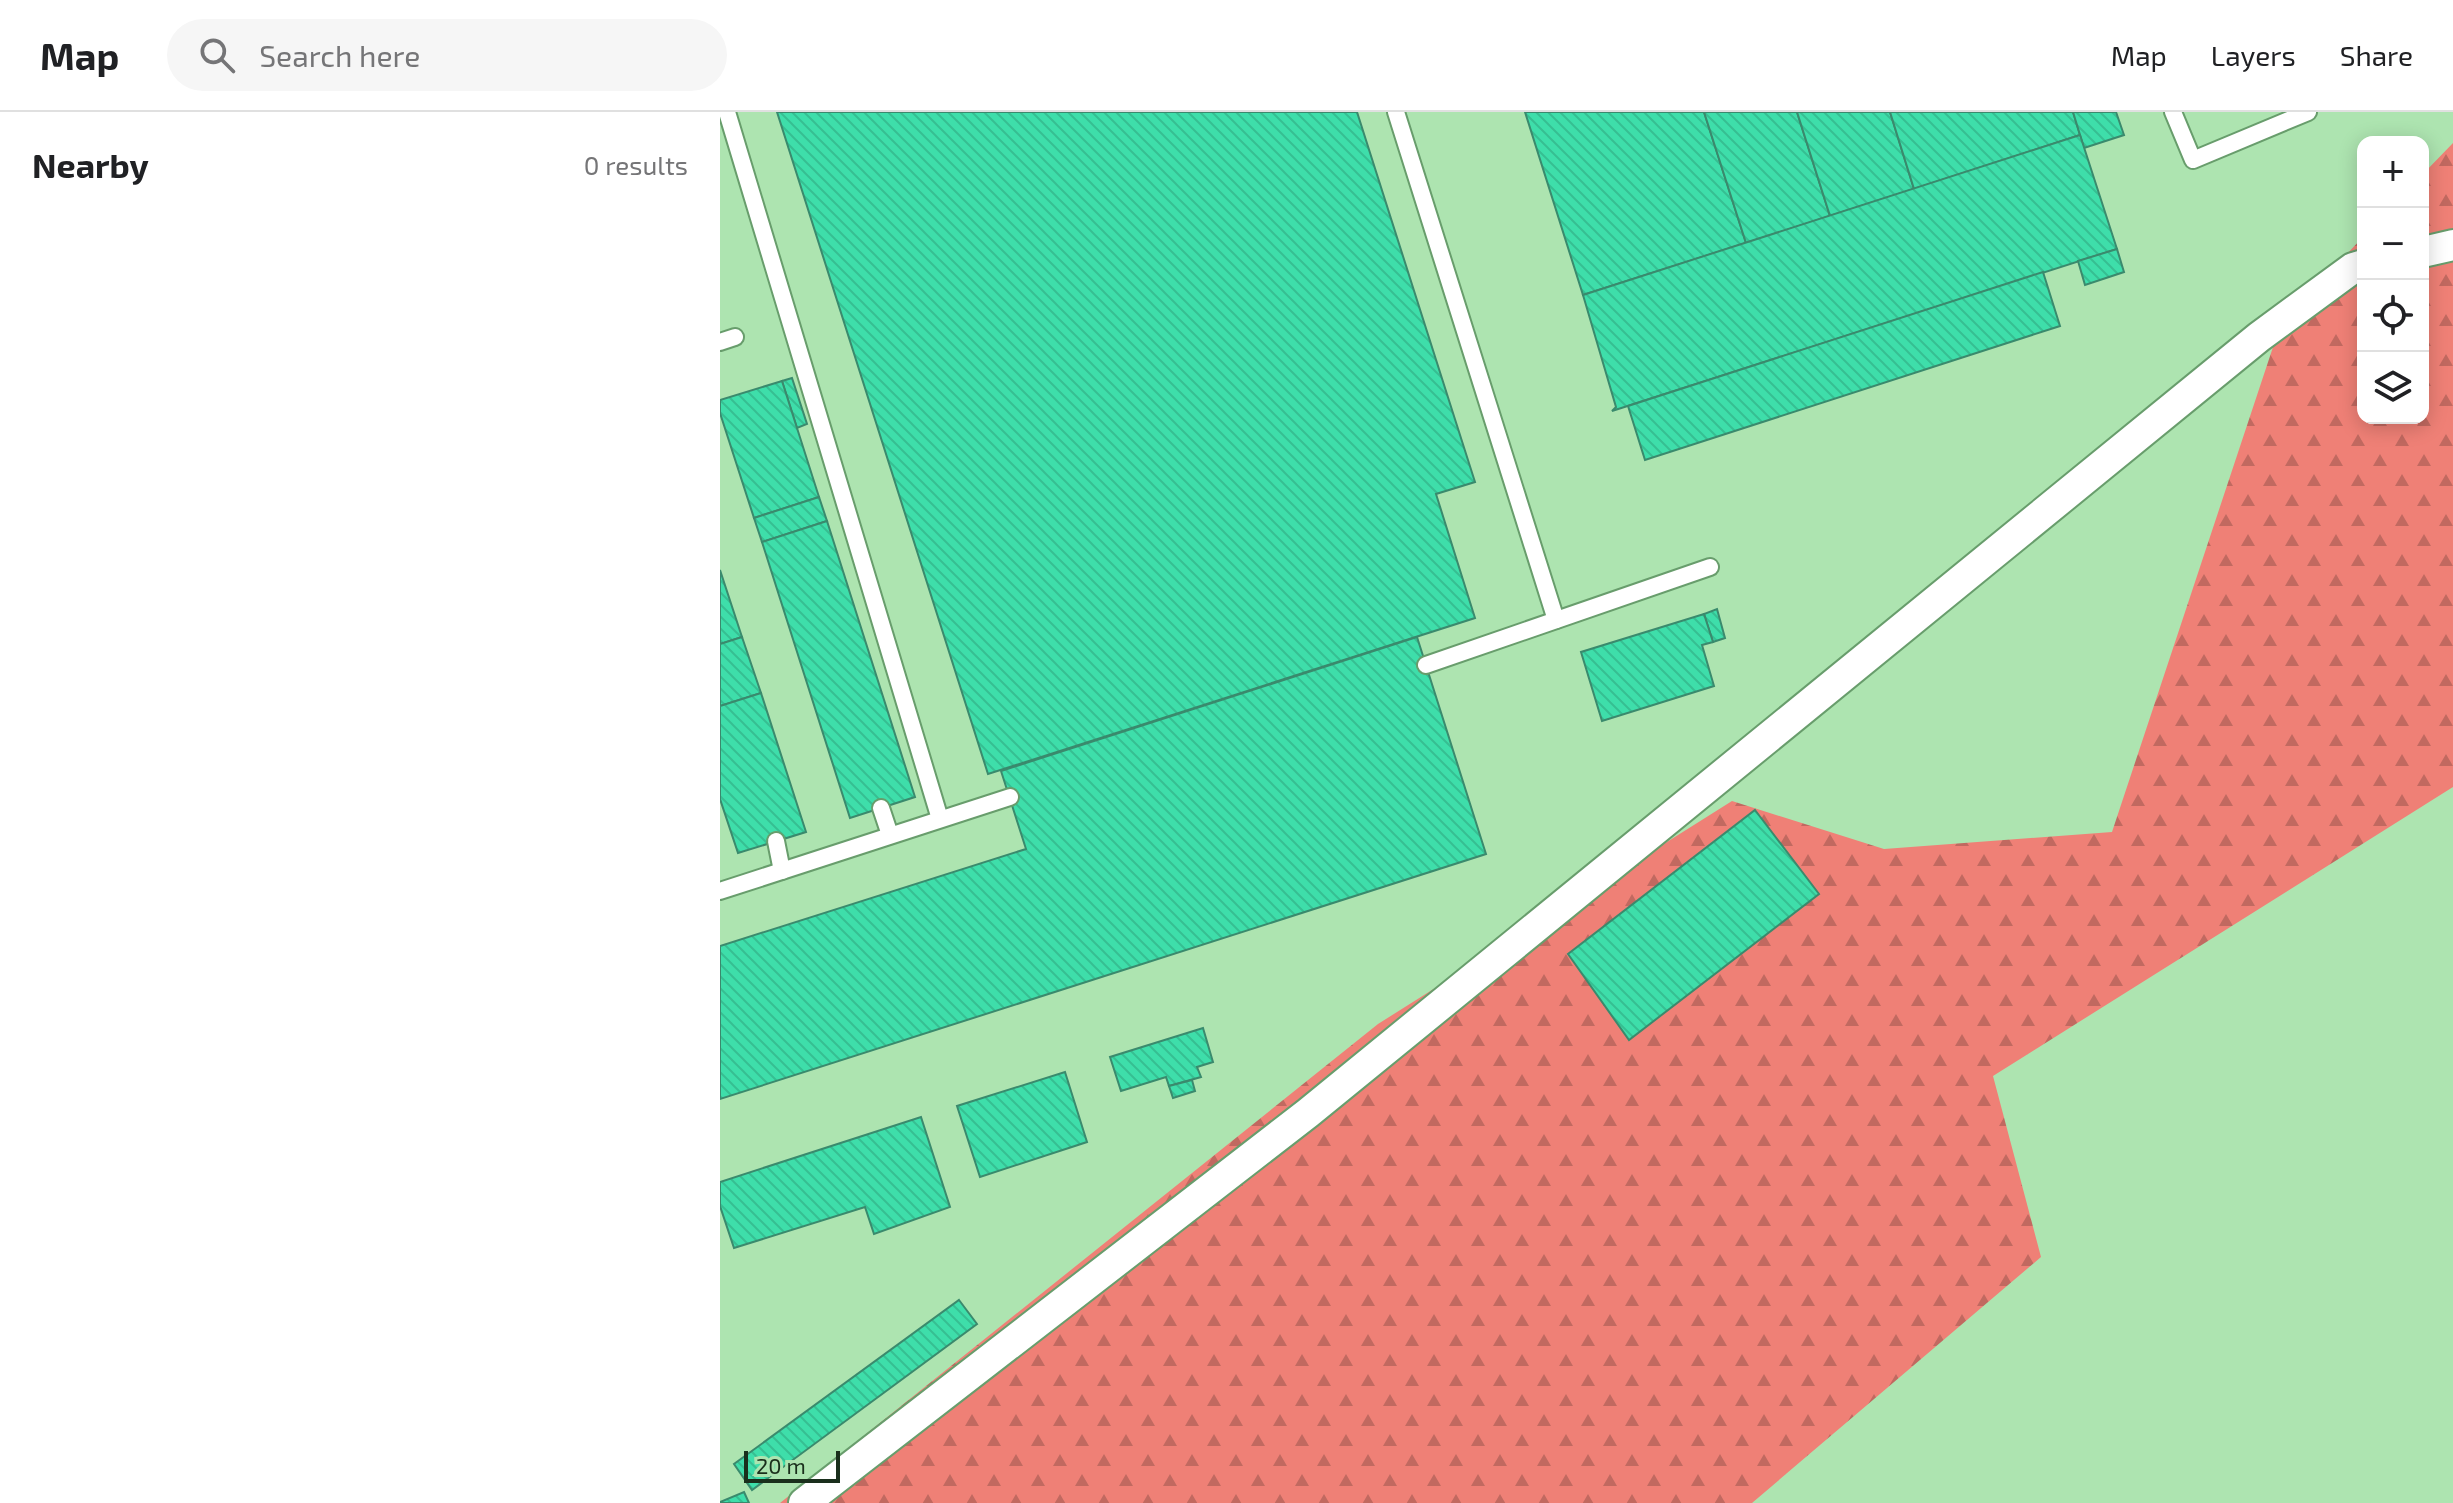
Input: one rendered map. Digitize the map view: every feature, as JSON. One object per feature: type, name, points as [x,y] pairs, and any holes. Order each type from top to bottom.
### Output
[{"type":"street","points":[[2429,251],[2453,245]]},
{"type":"street","points":[[804,1503],[1308,1113],[2259,337],[2357,267]]},
{"type":"lane","points":[[727,112],[940,819]]},
{"type":"lane","points":[[1396,112],[1556,620]]},
{"type":"lane","points":[[2173,112],[2193,160],[2308,112]]},
{"type":"lane","points":[[1426,665],[1710,567]]},
{"type":"lane","points":[[720,891],[1010,797]]},
{"type":"lane","points":[[881,808],[890,835]]},
{"type":"lane","points":[[776,841],[782,871]]},
{"type":"green space","points":[[2453,143],[2453,787],[1993,1076],[2041,1257],[1752,1503],[780,1503],[1378,1024],[1732,801],[1884,849],[2112,832],[2281,323],[2357,243],[2357,424],[2429,424],[2429,168]]},
{"type":"building","points":[[777,112],[1357,112],[1475,482],[1436,494],[1475,618],[988,774]]},
{"type":"building","points":[[1525,112],[1704,112],[1746,243],[1583,295]]},
{"type":"building","points":[[1704,112],[1797,112],[1830,216],[1746,243]]},
{"type":"building","points":[[1797,112],[1890,112],[1914,189],[1830,216]]},
{"type":"building","points":[[1890,112],[2073,112],[2080,135],[1914,189]]},
{"type":"building","points":[[2073,112],[2116,112],[2124,135],[2084,148]]},
{"type":"building","points":[[2080,135],[2117,249],[1612,411],[1616,407],[1583,295]]},
{"type":"building","points":[[2117,249],[2124,272],[2085,285],[2078,261]]},
{"type":"building","points":[[2043,272],[2060,326],[1645,460],[1628,406]]},
{"type":"building","points":[[792,378],[807,424],[797,428],[782,381]]},
{"type":"building","points":[[782,381],[819,497],[754,518],[720,413],[720,400]]},
{"type":"building","points":[[819,497],[827,521],[762,542],[754,518]]},
{"type":"building","points":[[827,521],[915,797],[850,818],[762,542]]},
{"type":"building","points":[[720,570],[742,637],[720,644]]},
{"type":"building","points":[[1717,609],[1725,638],[1713,642],[1704,614]]},
{"type":"building","points":[[1704,614],[1713,642],[1702,645],[1714,686],[1602,721],[1581,652]]},
{"type":"building","points":[[742,637],[761,693],[720,706],[720,644]]},
{"type":"building","points":[[1417,637],[1486,854],[720,1099],[720,946],[1026,849],[1001,771]]},
{"type":"building","points":[[761,693],[806,832],[738,853],[720,799],[720,706]]},
{"type":"building","points":[[1755,810],[1819,894],[1629,1040],[1568,954]]},
{"type":"building","points":[[1203,1028],[1213,1062],[1197,1067],[1201,1077],[1169,1086],[1166,1077],[1121,1091],[1110,1057]]},
{"type":"building","points":[[1065,1072],[1087,1142],[980,1177],[957,1106]]},
{"type":"building","points":[[1192,1080],[1195,1091],[1173,1098],[1169,1086]]},
{"type":"building","points":[[921,1117],[950,1207],[874,1234],[865,1207],[734,1248],[720,1206],[720,1182]]},
{"type":"building","points":[[959,1300],[977,1324],[752,1490],[734,1464]]},
{"type":"building","points":[[744,1492],[749,1503],[720,1503],[720,1502]]}]
